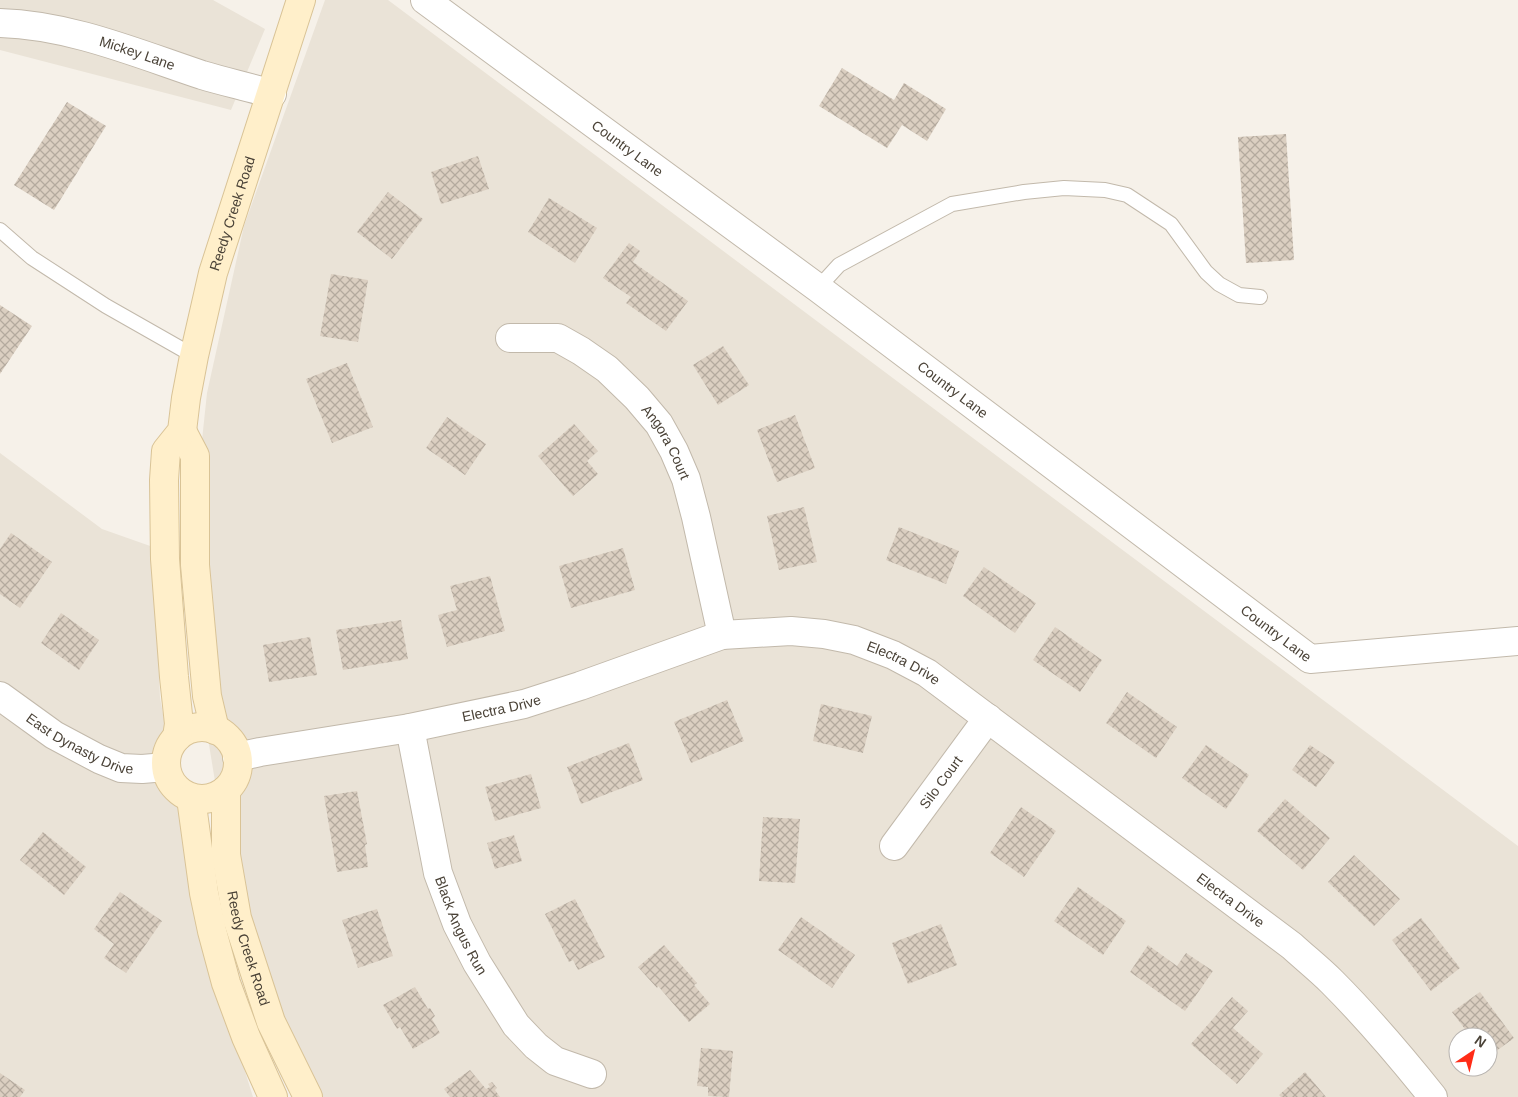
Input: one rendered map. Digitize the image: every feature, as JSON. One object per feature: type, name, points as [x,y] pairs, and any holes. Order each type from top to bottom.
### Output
[{"type":"street","name":"Reedy Creek Road","points":[[182,431],[194,356],[213,273],[301,0]]},
{"type":"street","name":"Country Lane","points":[[425,0],[818,288],[1310,659],[1518,641]]},
{"type":"street","name":"Mickey Lane","points":[[0,23],[55,29],[92,38],[205,76],[272,94]]},
{"type":"street","name":"Angora Court","points":[[510,338],[558,338],[607,369],[637,398],[659,424],[674,451],[686,479],[722,635]]},
{"type":"street","points":[[177,737],[179,724],[165,560],[164,480],[166,450],[182,431],[195,456],[195,565],[208,696],[215,730]]},
{"type":"street","name":"Electra Drive","points":[[237,757],[410,728],[524,704],[722,635],[790,631],[824,634],[854,640],[893,655],[926,673],[1292,946],[1330,980],[1372,1024],[1433,1097]]},
{"type":"street","name":"East Dynasty Drive","points":[[0,696],[54,735],[99,759],[121,768],[166,767]]},
{"type":"street","name":"Silo Court","points":[[894,846],[988,718]]},
{"type":"street","points":[[204,727],[215,730],[225,736],[233,746],[237,757],[237,769],[233,780],[226,790],[216,796],[204,799],[191,798],[173,784],[168,774],[166,763],[168,751],[177,737],[192,728],[204,727]]},
{"type":"street","name":"Black Angus Run","points":[[410,728],[438,873],[461,932],[516,1025],[536,1046],[555,1061],[592,1074]]},
{"type":"street","name":"Reedy Creek Road","points":[[226,790],[226,855],[237,918],[271,1022],[308,1097]]},
{"type":"street","name":"Reedy Creek Road","points":[[191,798],[204,893],[226,983],[246,1037],[273,1097]]},
{"type":"lane","points":[[818,288],[839,265],[952,204],[1024,192],[1064,188],[1105,190],[1127,195],[1171,224],[1206,272],[1219,284],[1239,295],[1260,297]]},
{"type":"lane","points":[[0,230],[32,258],[106,306],[194,356]]},
{"type":"shaded area","points":[[0,0],[213,0],[265,29],[231,110],[0,50]]},
{"type":"shaded area","points":[[325,0],[388,0],[1518,846],[1518,1097],[303,1097],[236,909],[201,696],[188,572],[207,393],[244,226]]},
{"type":"shaded area","points":[[0,453],[102,529],[153,547],[160,698],[208,953],[253,1097],[0,1097]]},
{"type":"building","points":[[842,68],[894,100],[904,83],[946,109],[927,141],[902,125],[887,148],[819,106]]},
{"type":"building","points":[[67,102],[106,126],[54,210],[14,185]]},
{"type":"building","points":[[1286,134],[1294,260],[1246,263],[1238,137]]},
{"type":"building","points":[[478,156],[489,189],[441,204],[431,172]]},
{"type":"building","points":[[388,192],[423,219],[392,259],[357,232]]},
{"type":"building","points":[[549,198],[597,228],[575,263],[528,232]]},
{"type":"building","points":[[629,243],[640,251],[633,262],[688,301],[666,331],[626,303],[631,297],[603,278]]},
{"type":"building","points":[[331,274],[368,280],[358,342],[320,336]]},
{"type":"building","points":[[0,305],[32,326],[0,374]]},
{"type":"building","points":[[723,346],[749,385],[718,405],[693,365]]},
{"type":"building","points":[[347,363],[373,427],[332,443],[306,379]]},
{"type":"building","points":[[795,415],[815,468],[777,482],[757,430]]},
{"type":"building","points":[[447,417],[486,444],[465,475],[426,448]]},
{"type":"building","points":[[574,424],[598,451],[587,461],[598,474],[573,496],[538,456]]},
{"type":"building","points":[[804,507],[817,562],[779,570],[767,516]]},
{"type":"building","points":[[899,527],[959,551],[946,584],[886,560]]},
{"type":"building","points":[[11,533],[52,562],[20,608],[0,594],[0,549]]},
{"type":"building","points":[[623,548],[635,590],[571,608],[559,566]]},
{"type":"building","points":[[984,567],[1036,603],[1015,633],[963,596]]},
{"type":"building","points":[[490,576],[505,631],[447,647],[438,615],[457,610],[450,586]]},
{"type":"building","points":[[61,613],[99,640],[79,670],[41,643]]},
{"type":"building","points":[[401,620],[408,659],[343,670],[336,630]]},
{"type":"building","points":[[1055,627],[1102,660],[1080,692],[1033,660]]},
{"type":"building","points":[[310,637],[317,675],[269,682],[263,645]]},
{"type":"building","points":[[1127,692],[1177,727],[1156,758],[1106,723]]},
{"type":"building","points":[[727,700],[744,741],[691,763],[674,722]]},
{"type":"building","points":[[821,704],[872,716],[863,753],[813,741]]},
{"type":"building","points":[[629,743],[643,780],[581,804],[567,767]]},
{"type":"building","points":[[1206,745],[1249,775],[1226,809],[1182,778]]},
{"type":"building","points":[[1310,745],[1335,762],[1316,787],[1292,770]]},
{"type":"building","points":[[531,774],[541,808],[495,821],[485,787]]},
{"type":"building","points":[[357,791],[367,844],[365,845],[368,867],[337,872],[324,796]]},
{"type":"building","points":[[1285,799],[1330,838],[1303,870],[1257,831]]},
{"type":"building","points":[[1021,807],[1056,831],[1024,877],[990,853]]},
{"type":"building","points":[[763,817],[800,819],[795,883],[759,881]]},
{"type":"building","points":[[43,832],[86,867],[64,895],[20,860]]},
{"type":"building","points":[[514,835],[522,861],[495,869],[487,843]]},
{"type":"building","points":[[1354,855],[1400,899],[1374,926],[1328,882]]},
{"type":"building","points":[[1078,887],[1126,921],[1103,955],[1054,921]]},
{"type":"building","points":[[120,892],[162,921],[126,973],[104,958],[114,944],[94,929]]},
{"type":"building","points":[[575,899],[605,957],[578,970],[573,960],[569,962],[545,914]]},
{"type":"building","points":[[377,909],[393,956],[358,968],[342,920]]},
{"type":"building","points":[[801,917],[855,955],[832,988],[778,950]]},
{"type":"building","points":[[1421,918],[1460,968],[1431,991],[1392,940]]},
{"type":"building","points":[[941,924],[957,965],[908,984],[892,943]]},
{"type":"building","points":[[664,945],[697,983],[694,985],[710,1004],[689,1022],[658,986],[657,988],[638,967]]},
{"type":"building","points":[[1148,945],[1177,966],[1186,953],[1213,971],[1185,1011],[1130,972]]},
{"type":"building","points":[[415,987],[428,1009],[430,1008],[435,1016],[432,1019],[440,1033],[413,1049],[400,1027],[397,1029],[383,1005]]},
{"type":"building","points":[[1480,992],[1514,1038],[1498,1050],[1498,1027],[1463,1027],[1452,1012]]},
{"type":"building","points":[[1232,997],[1248,1011],[1233,1028],[1263,1054],[1237,1084],[1191,1044]]},
{"type":"building","points":[[701,1048],[733,1051],[729,1097],[708,1096],[708,1087],[697,1086]]},
{"type":"building","points":[[470,1070],[486,1089],[490,1087],[488,1084],[492,1082],[497,1088],[495,1090],[500,1097],[450,1097],[444,1089]]},
{"type":"building","points":[[1305,1072],[1326,1097],[1281,1097],[1279,1095]]},
{"type":"building","points":[[0,1073],[25,1090],[20,1097],[0,1097]]}]
